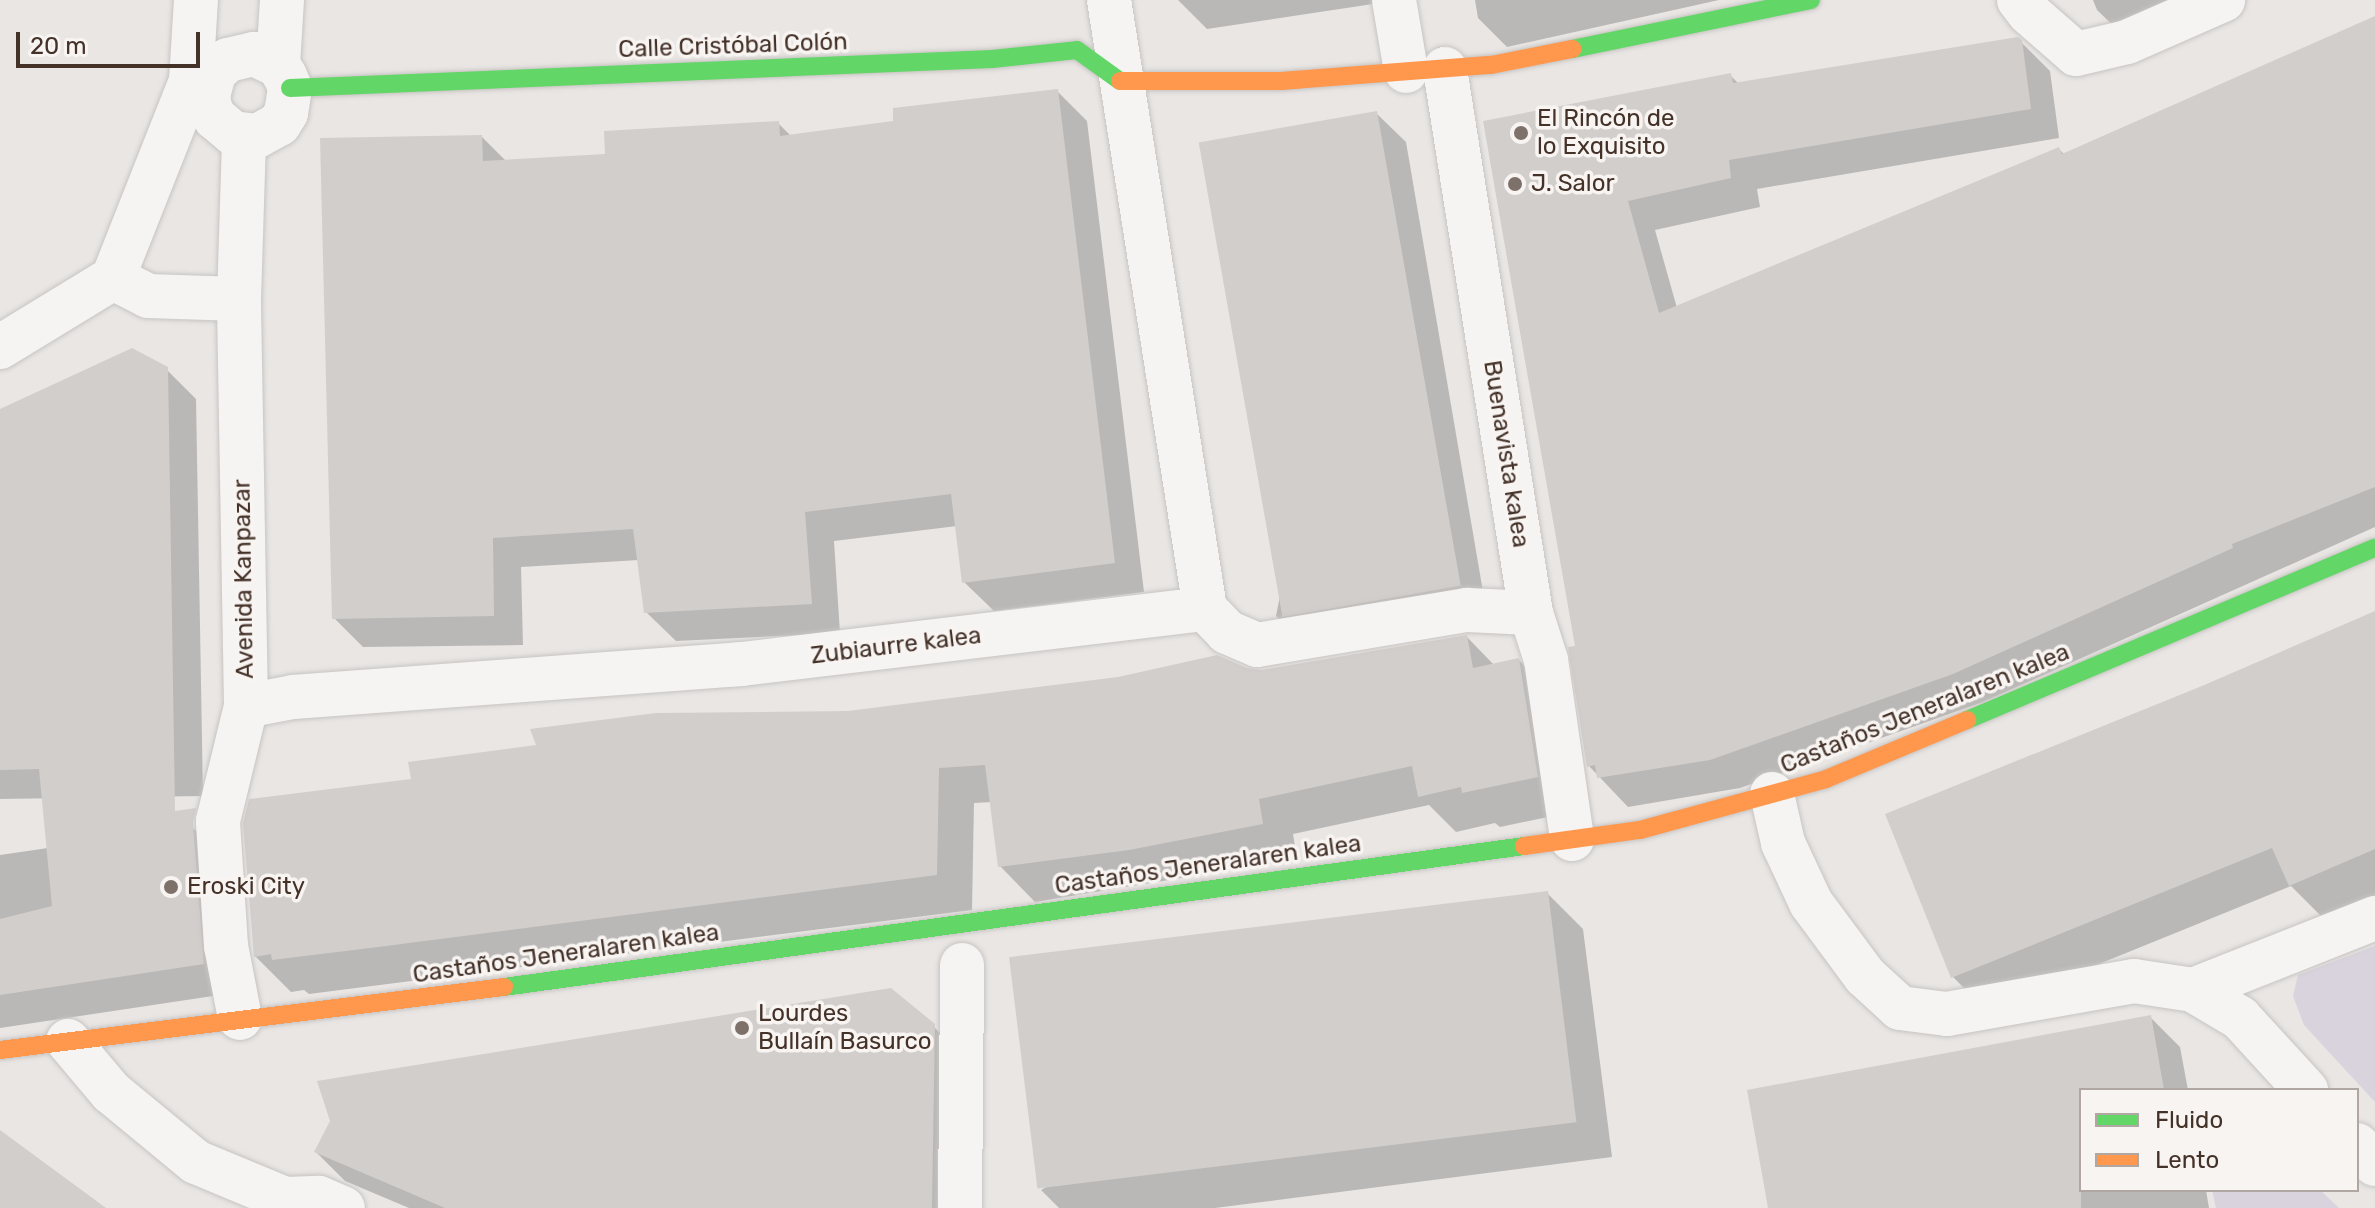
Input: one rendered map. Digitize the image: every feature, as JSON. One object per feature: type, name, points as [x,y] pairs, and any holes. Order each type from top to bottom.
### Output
[{"type":"street","points":[[198,0],[216,71],[208,96],[215,118],[233,133],[244,136],[257,136],[279,124],[286,113],[282,0]]},
{"type":"street","points":[[0,347],[113,278],[191,81],[198,0]]},
{"type":"street","points":[[1109,0],[1205,609],[1227,632],[1257,645],[1467,610],[1531,613]]},
{"type":"street","name":"Buenavista kalea","points":[[1394,0],[1426,70],[1531,613],[1546,660],[1572,839]]},
{"type":"street","points":[[1122,82],[1281,81],[1491,65],[1740,6],[1811,0]]},
{"type":"street","points":[[2019,0],[2029,13],[2076,54],[2127,42],[2223,0]]},
{"type":"street","name":"Calle Cristóbal Colón","points":[[284,77],[992,59],[1077,50],[1122,82]]},
{"type":"street","points":[[183,106],[228,60],[254,54],[284,77]]},
{"type":"street","name":"Avenida Kanpazar","points":[[240,1018],[226,946],[218,821],[246,706],[239,299],[244,136]]},
{"type":"street","points":[[113,278],[148,296],[239,299]]},
{"type":"street","name":"Castaños Jeneralaren kalea","points":[[0,1050],[240,1018],[365,1006],[1640,830],[1826,779],[2375,548]]},
{"type":"street","name":"Zubiaurre kalea","points":[[246,706],[293,697],[742,664],[1205,609]]},
{"type":"street","points":[[1772,794],[1783,843],[1811,903],[1865,976],[1900,1008],[1947,1014],[2134,981],[2193,990],[2240,1018],[2304,1088]]},
{"type":"street","points":[[2193,990],[2375,918]]},
{"type":"street","points":[[960,1208],[962,965]]},
{"type":"street","points":[[68,1041],[111,1092],[196,1162],[282,1204],[319,1198],[343,1208]]},
{"type":"street","points":[[2359,1147],[2375,1164]]},
{"type":"shaded area","points":[[2375,946],[2375,1102],[2304,1025],[2293,996],[2298,975]]},
{"type":"shaded area","points":[[2212,1192],[2322,1192],[2339,1208],[2216,1208]]},
{"type":"building","points":[[2375,16],[2375,487],[2232,544],[2233,548],[1953,674],[1710,760],[1597,778],[1595,765],[1587,767],[1568,647],[1575,646],[1483,121],[1731,73],[1733,83],[2018,37],[2022,40],[2031,109],[1729,160],[1731,178],[1628,201],[1659,313],[2059,147],[2062,154]]},
{"type":"building","points":[[1058,89],[1115,563],[962,583],[951,494],[805,512],[812,604],[644,613],[633,529],[493,538],[494,616],[332,619],[320,138],[482,135],[483,161],[605,154],[604,131],[779,121],[780,136],[893,121],[893,108]]},
{"type":"building","points":[[1377,111],[1461,586],[1282,617],[1199,142]]},
{"type":"building","points":[[132,348],[168,367],[175,811],[196,808],[193,823],[204,964],[0,995],[0,919],[52,906],[39,769],[0,770],[0,409]]},
{"type":"building","points":[[2375,611],[2375,849],[2289,886],[2272,848],[1951,978],[1885,814],[2202,686]]},
{"type":"building","points":[[1467,635],[1473,668],[1519,658],[1538,777],[1462,793],[1461,787],[1418,797],[1412,766],[1259,799],[1263,824],[1129,850],[998,867],[985,765],[939,768],[937,875],[272,960],[271,954],[254,957],[243,823],[249,799],[411,779],[408,762],[536,745],[530,729],[656,713],[848,711],[1118,677],[1217,655],[1247,668],[1261,670]]},
{"type":"building","points":[[1548,891],[1576,1122],[1037,1188],[1009,957]]},
{"type":"building","points":[[891,988],[935,1024],[932,1208],[445,1208],[314,1152],[330,1121],[317,1081]]},
{"type":"building","points":[[2151,1015],[2164,1088],[2079,1088],[2081,1208],[1768,1208],[1747,1090]]},
{"type":"building","points":[[0,1130],[106,1208],[0,1208]]},
{"type":"traffic: fast","points":[[1572,49],[1811,0]]},
{"type":"traffic: fast","points":[[290,88],[992,59],[1077,50],[1120,81]]},
{"type":"traffic: fast","points":[[1967,720],[2375,548]]},
{"type":"traffic: fast","points":[[504,987],[1524,846]]},
{"type":"traffic: slow","points":[[1120,81],[1281,81],[1491,65],[1572,49]]},
{"type":"traffic: slow","points":[[1524,846],[1640,830],[1826,779],[1967,720]]},
{"type":"traffic: slow","points":[[0,1050],[504,987]]},
{"type":"place","name":"El Rincón de lo Exquisito","points":[[1521,133]]},
{"type":"place","name":"J. Salor","points":[[1515,184]]},
{"type":"place","name":"Eroski City","points":[[171,887]]},
{"type":"place","name":"Lourdes Bullaín Basurco","points":[[742,1028]]}]
